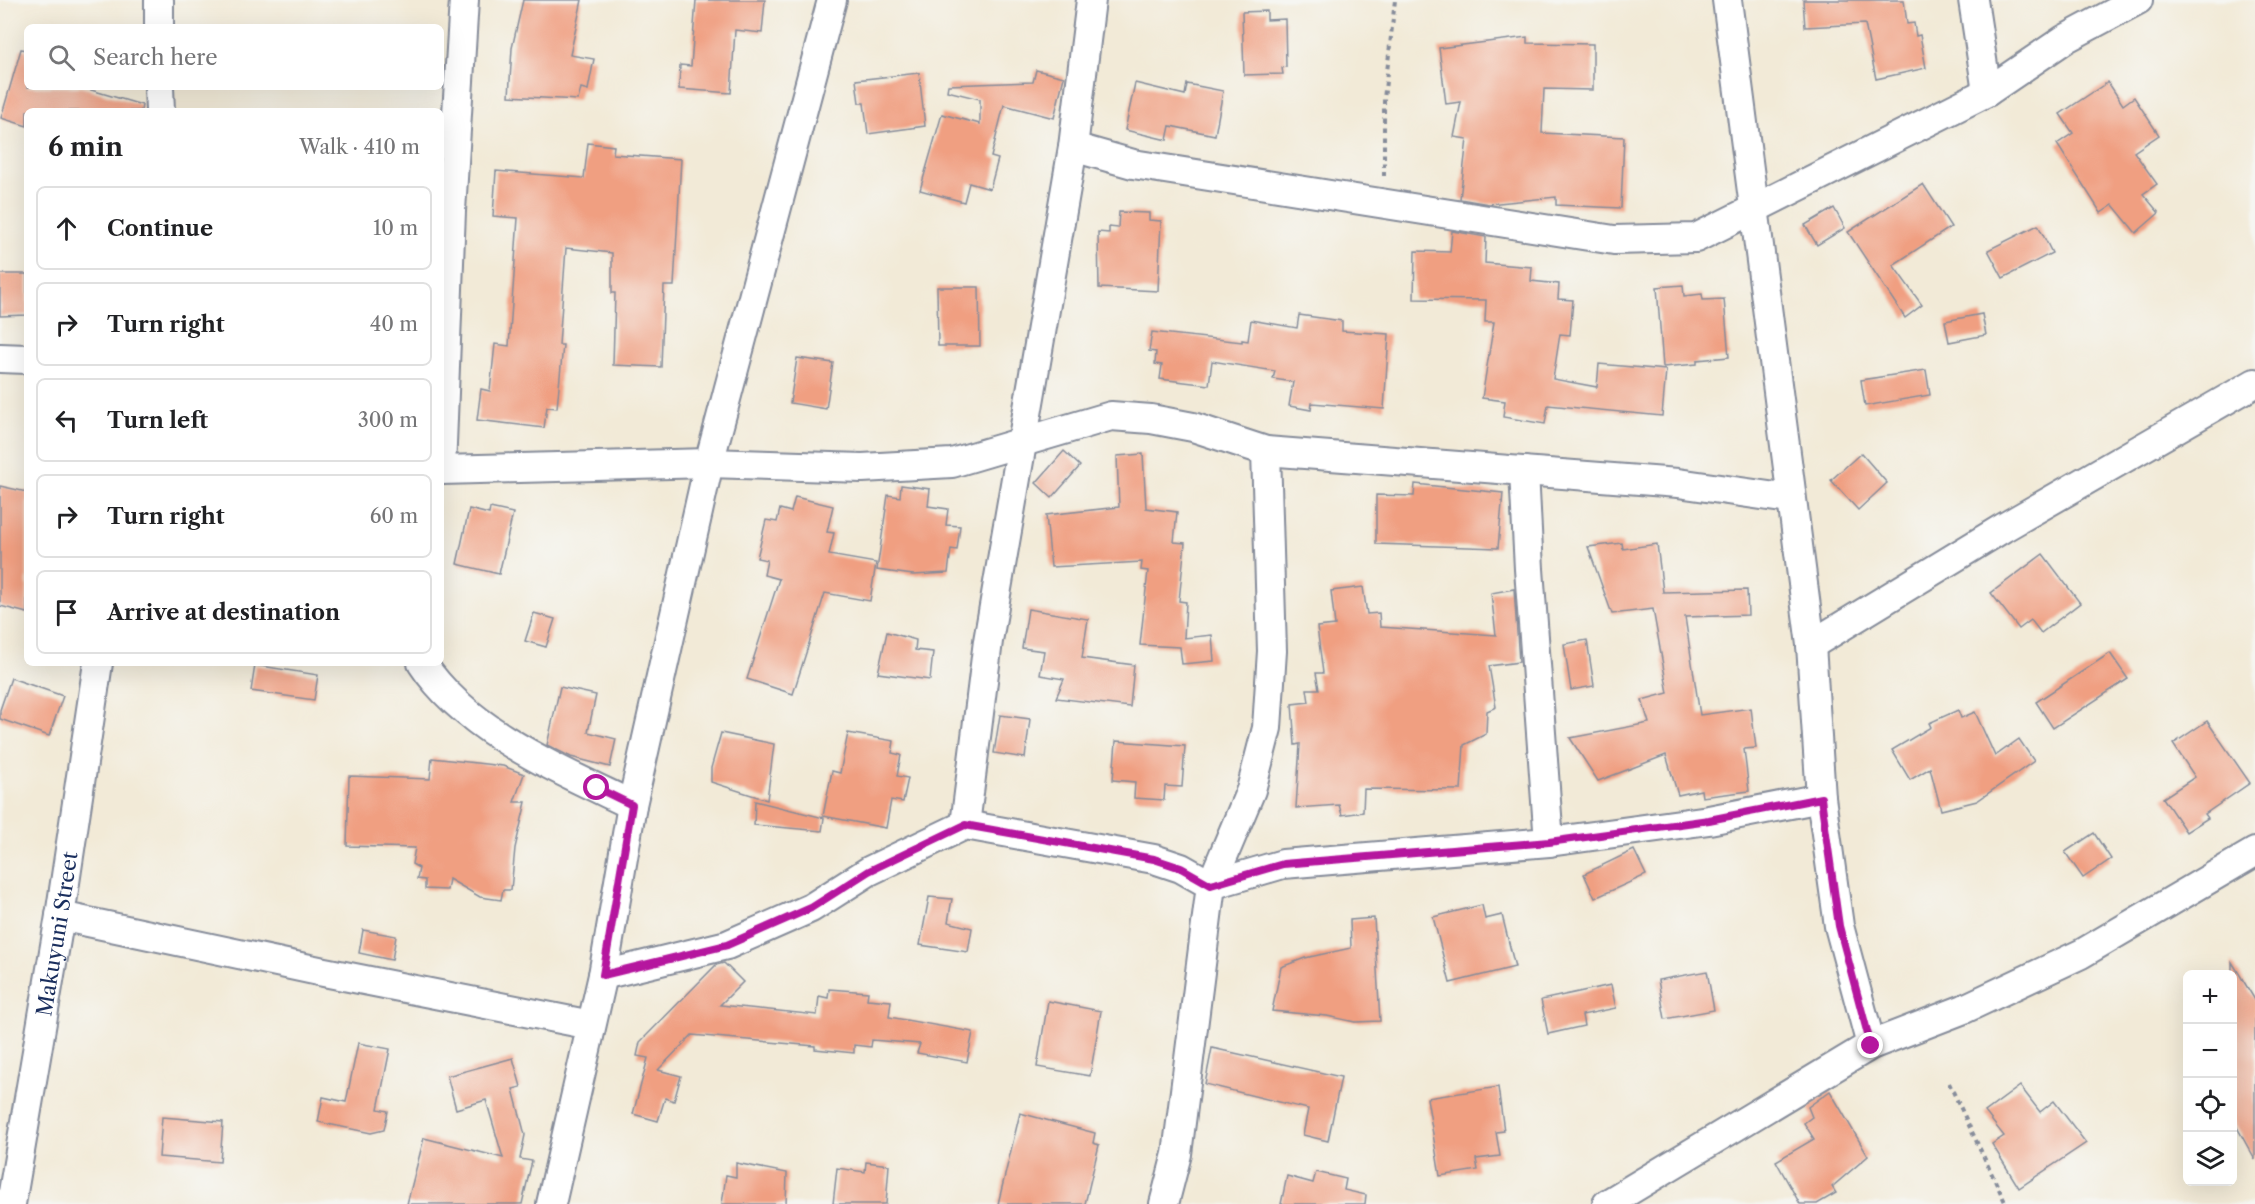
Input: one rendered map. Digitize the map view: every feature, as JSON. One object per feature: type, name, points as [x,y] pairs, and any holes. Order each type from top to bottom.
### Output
[{"type":"street","points":[[159,0],[159,24]]},
{"type":"street","points":[[444,384],[450,211],[464,0]]},
{"type":"street","points":[[551,1204],[603,975],[632,805],[710,463],[832,0]]},
{"type":"street","points":[[965,825],[988,641],[1024,444],[1073,147],[1091,0]]},
{"type":"street","points":[[1727,0],[1811,645],[1821,798],[1839,926],[1871,1046]]},
{"type":"street","points":[[1973,0],[1987,92]]},
{"type":"street","points":[[1073,147],[1133,164],[1614,240],[1695,238],[1987,92],[2065,39],[2138,0]]},
{"type":"street","points":[[159,90],[160,108]]},
{"type":"street","points":[[0,358],[24,359]]},
{"type":"street","points":[[1811,645],[2003,528],[2255,383]]},
{"type":"street","points":[[444,470],[710,463],[862,468],[952,464],[1111,416],[1150,419],[1193,427],[1266,451],[1678,483],[1791,500]]},
{"type":"street","points":[[1164,1204],[1177,1154],[1211,885],[1251,790],[1267,728],[1272,651],[1266,451]]},
{"type":"street","points":[[1524,471],[1549,842]]},
{"type":"street","name":"Makuyuni Street","points":[[11,1204],[60,916],[98,666]]},
{"type":"street","points":[[424,666],[454,698],[495,733],[547,764],[632,805]]},
{"type":"street","points":[[603,975],[727,945],[811,908],[869,871],[965,825],[1154,859],[1181,868],[1211,885],[1283,864],[1549,842],[1709,820],[1821,798]]},
{"type":"street","points":[[1607,1204],[1871,1046],[1964,1010],[2081,954],[2255,852]]},
{"type":"street","points":[[60,916],[591,1025]]},
{"type":"path","points":[[1384,203],[1384,99],[1395,0]]},
{"type":"path","points":[[1949,1083],[2006,1204]]},
{"type":"building","points":[[523,0],[582,0],[570,55],[594,59],[588,90],[581,88],[578,100],[509,96],[512,48]]},
{"type":"building","points":[[696,0],[765,0],[762,33],[735,30],[731,93],[679,89],[680,65],[691,66]]},
{"type":"building","points":[[1803,0],[1904,0],[1907,24],[1914,23],[1916,36],[1920,35],[1926,68],[1876,79],[1865,24],[1805,27]]},
{"type":"building","points":[[1267,11],[1267,20],[1285,19],[1286,67],[1282,68],[1283,74],[1244,75],[1242,12]]},
{"type":"building","points":[[1527,37],[1527,43],[1593,44],[1593,90],[1544,89],[1542,133],[1624,137],[1621,208],[1556,205],[1556,197],[1489,204],[1460,199],[1467,139],[1454,137],[1461,102],[1446,104],[1439,48]]},
{"type":"building","points":[[21,49],[24,50],[24,90],[91,90],[142,105],[142,108],[24,108],[24,125],[1,118]]},
{"type":"building","points":[[1036,70],[1064,77],[1054,118],[1004,105],[991,157],[998,159],[990,189],[969,183],[964,202],[920,190],[942,114],[980,124],[980,99],[947,91],[948,85],[1033,82]]},
{"type":"building","points":[[919,73],[925,126],[868,134],[864,103],[859,103],[856,80]]},
{"type":"building","points":[[2108,82],[2123,105],[2134,97],[2159,135],[2134,152],[2157,184],[2143,194],[2159,213],[2136,233],[2113,205],[2101,213],[2057,144],[2073,133],[2060,114]]},
{"type":"building","points":[[1135,83],[1185,95],[1187,84],[1223,91],[1215,135],[1170,126],[1167,140],[1125,130]]},
{"type":"building","points":[[588,143],[614,146],[613,154],[681,159],[674,286],[664,286],[661,367],[613,365],[615,293],[612,293],[612,253],[566,248],[559,345],[563,345],[557,408],[547,407],[544,428],[477,420],[481,389],[490,391],[495,344],[509,346],[518,218],[493,216],[496,171],[584,178]]},
{"type":"building","points":[[1923,184],[1951,227],[1893,265],[1922,305],[1905,318],[1848,232]]},
{"type":"building","points":[[1834,208],[1845,228],[1817,245],[1805,225]]},
{"type":"building","points":[[1119,212],[1149,213],[1149,220],[1161,221],[1158,291],[1099,288],[1098,232],[1109,233],[1109,227],[1118,228]]},
{"type":"building","points":[[2038,225],[2052,253],[2003,278],[1988,250]]},
{"type":"building","points":[[1452,231],[1486,237],[1485,263],[1532,267],[1531,281],[1559,284],[1558,299],[1573,300],[1570,335],[1560,334],[1553,379],[1597,387],[1599,364],[1666,370],[1662,416],[1548,405],[1545,424],[1503,417],[1505,401],[1482,398],[1494,322],[1485,322],[1486,300],[1414,299],[1415,251],[1450,252]]},
{"type":"building","points":[[0,274],[24,274],[24,315],[0,316]]},
{"type":"building","points":[[1683,285],[1684,296],[1702,294],[1703,300],[1724,299],[1729,357],[1697,360],[1697,364],[1663,367],[1657,287]]},
{"type":"building","points":[[937,287],[979,287],[980,346],[938,346]]},
{"type":"building","points":[[1982,314],[1986,335],[1949,342],[1945,321]]},
{"type":"building","points":[[1299,315],[1342,321],[1342,331],[1389,334],[1384,409],[1312,403],[1311,410],[1289,406],[1293,382],[1273,379],[1275,371],[1212,361],[1209,385],[1160,379],[1162,365],[1155,364],[1156,352],[1149,351],[1152,332],[1242,342],[1242,340],[1248,341],[1251,320],[1297,328]]},
{"type":"building","points":[[797,358],[833,363],[826,409],[790,403]]},
{"type":"building","points":[[1926,370],[1930,395],[1865,406],[1861,380]]},
{"type":"building","points":[[1064,451],[1080,466],[1052,498],[1036,483]]},
{"type":"building","points":[[1861,453],[1887,483],[1858,510],[1831,480]]},
{"type":"building","points":[[1143,454],[1146,508],[1177,512],[1174,542],[1185,543],[1179,601],[1186,602],[1184,638],[1212,635],[1214,661],[1182,664],[1180,647],[1140,645],[1148,571],[1141,570],[1142,562],[1051,567],[1046,515],[1119,507],[1117,456]]},
{"type":"building","points":[[1415,484],[1503,493],[1498,548],[1376,544],[1376,495],[1414,496]]},
{"type":"building","points":[[901,485],[930,489],[928,506],[948,509],[946,525],[960,526],[957,550],[951,549],[948,573],[913,575],[877,570],[888,495],[900,497]]},
{"type":"building","points":[[0,486],[24,491],[24,612],[0,606]]},
{"type":"building","points":[[795,497],[833,506],[827,532],[834,533],[829,555],[876,563],[870,601],[825,593],[793,694],[747,679],[779,579],[764,575],[767,560],[757,558],[766,520],[777,522],[780,509],[791,512]]},
{"type":"building","points":[[490,508],[513,513],[499,574],[457,564],[469,509],[489,514]]},
{"type":"building","points":[[1622,543],[1623,549],[1657,544],[1663,592],[1747,590],[1748,615],[1685,617],[1700,715],[1751,708],[1756,748],[1744,749],[1749,791],[1702,797],[1701,790],[1678,795],[1666,755],[1598,781],[1570,738],[1649,723],[1642,700],[1668,693],[1653,609],[1612,614],[1588,547]]},
{"type":"building","points":[[2043,554],[2080,603],[2041,633],[2031,620],[2019,629],[1991,593]]},
{"type":"building","points":[[1363,587],[1367,614],[1379,613],[1380,627],[1496,635],[1491,593],[1514,589],[1519,662],[1489,666],[1496,707],[1487,711],[1486,734],[1464,745],[1461,790],[1364,789],[1363,812],[1342,815],[1339,805],[1296,808],[1300,744],[1295,745],[1292,704],[1309,702],[1307,689],[1319,689],[1316,673],[1323,673],[1317,627],[1335,625],[1331,591]]},
{"type":"building","points":[[1028,609],[1088,619],[1082,658],[1134,665],[1130,707],[1056,698],[1064,679],[1040,675],[1044,651],[1022,648]]},
{"type":"building","points":[[534,613],[555,619],[546,647],[525,641]]},
{"type":"building","points":[[887,632],[916,640],[915,650],[933,652],[930,680],[878,673]]},
{"type":"building","points":[[1587,640],[1594,686],[1571,690],[1564,644]]},
{"type":"building","points":[[2110,653],[2128,679],[2053,728],[2036,702]]},
{"type":"building","points":[[255,666],[318,675],[314,700],[251,691]]},
{"type":"building","points":[[11,678],[63,696],[49,736],[0,719],[0,710]]},
{"type":"building","points":[[560,687],[596,695],[588,732],[616,739],[610,767],[571,757],[547,745]]},
{"type":"building","points":[[1958,710],[1961,718],[1975,712],[1995,756],[2019,739],[2034,761],[1977,801],[1941,810],[1930,768],[1910,780],[1892,750],[1931,727],[1929,723]]},
{"type":"building","points":[[1000,715],[1030,719],[1025,758],[994,753]]},
{"type":"building","points":[[2207,721],[2250,783],[2205,814],[2208,818],[2186,832],[2163,798],[2195,777],[2173,744]]},
{"type":"building","points":[[721,733],[774,744],[767,800],[711,782],[711,768]]},
{"type":"building","points":[[848,733],[894,741],[892,753],[901,755],[897,776],[908,778],[903,802],[891,800],[886,828],[823,816],[832,771],[840,773]]},
{"type":"building","points":[[1116,741],[1185,746],[1182,787],[1165,786],[1164,800],[1134,798],[1135,782],[1113,780]]},
{"type":"building","points":[[432,758],[503,766],[524,774],[514,802],[526,802],[515,848],[511,890],[503,890],[501,900],[480,897],[449,879],[447,890],[425,889],[425,880],[417,879],[419,868],[412,864],[415,848],[347,846],[349,776],[430,779]]},
{"type":"building","points":[[755,801],[824,818],[822,831],[754,825]]},
{"type":"building","points":[[2094,833],[2111,859],[2083,878],[2065,852]]},
{"type":"building","points":[[1634,850],[1646,875],[1595,898],[1584,874]]},
{"type":"building","points":[[929,897],[952,899],[948,922],[972,928],[968,952],[920,945]]},
{"type":"building","points":[[1482,905],[1485,919],[1502,915],[1515,967],[1450,983],[1433,917]]},
{"type":"building","points":[[1374,918],[1380,1021],[1355,1022],[1327,1016],[1272,1011],[1281,967],[1305,958],[1351,948],[1350,920]]},
{"type":"building","points":[[363,930],[396,936],[392,960],[359,953]]},
{"type":"building","points":[[724,963],[743,982],[720,1005],[817,1015],[819,996],[828,998],[829,989],[868,992],[867,999],[891,1001],[889,1017],[973,1032],[967,1062],[917,1053],[920,1044],[872,1040],[871,1047],[854,1045],[854,1053],[815,1049],[815,1046],[692,1035],[658,1070],[681,1076],[674,1101],[665,1098],[658,1121],[633,1114],[648,1058],[637,1056],[640,1042],[716,965]]},
{"type":"building","points":[[2237,970],[2255,1000],[2255,1160],[2237,1127]]},
{"type":"building","points":[[1707,971],[1714,1010],[1665,1019],[1658,980]]},
{"type":"building","points":[[1611,985],[1616,1008],[1582,1015],[1584,1026],[1548,1034],[1541,1000]]},
{"type":"building","points":[[1048,1001],[1101,1011],[1090,1076],[1037,1067]]},
{"type":"building","points":[[358,1043],[390,1049],[378,1109],[388,1111],[384,1130],[371,1133],[318,1122],[323,1097],[346,1102]]},
{"type":"building","points":[[1212,1048],[1341,1077],[1328,1141],[1303,1135],[1308,1109],[1205,1084]]},
{"type":"building","points":[[513,1058],[521,1087],[513,1089],[525,1135],[520,1159],[532,1161],[522,1204],[407,1204],[424,1138],[503,1158],[486,1100],[456,1109],[447,1076]]},
{"type":"building","points":[[2020,1086],[2040,1112],[2054,1101],[2086,1143],[2019,1188],[1992,1144],[2004,1136],[1985,1112]]},
{"type":"building","points":[[1498,1087],[1504,1131],[1496,1132],[1500,1156],[1476,1159],[1478,1170],[1440,1176],[1427,1098]]},
{"type":"building","points":[[1830,1091],[1868,1156],[1832,1187],[1836,1193],[1817,1204],[1800,1204],[1776,1161],[1814,1139],[1804,1123],[1812,1117],[1808,1107]]},
{"type":"building","points":[[1020,1113],[1095,1133],[1093,1143],[1099,1145],[1085,1204],[998,1204]]},
{"type":"building","points":[[162,1117],[223,1122],[220,1162],[159,1157]]},
{"type":"building","points":[[866,1162],[889,1165],[886,1204],[833,1204],[837,1168],[865,1172]]},
{"type":"building","points":[[736,1163],[787,1173],[786,1204],[722,1204],[726,1175],[736,1177]]},
{"type":"building","points":[[1316,1172],[1346,1179],[1344,1190],[1366,1195],[1365,1204],[1281,1204],[1287,1176],[1313,1183]]},
{"type":"route","points":[[597,788],[632,805],[603,975],[727,945],[811,908],[869,871],[965,825],[1154,859],[1181,868],[1211,885],[1232,881],[1283,864],[1549,842],[1709,820],[1821,798],[1839,926],[1871,1046]]}]
